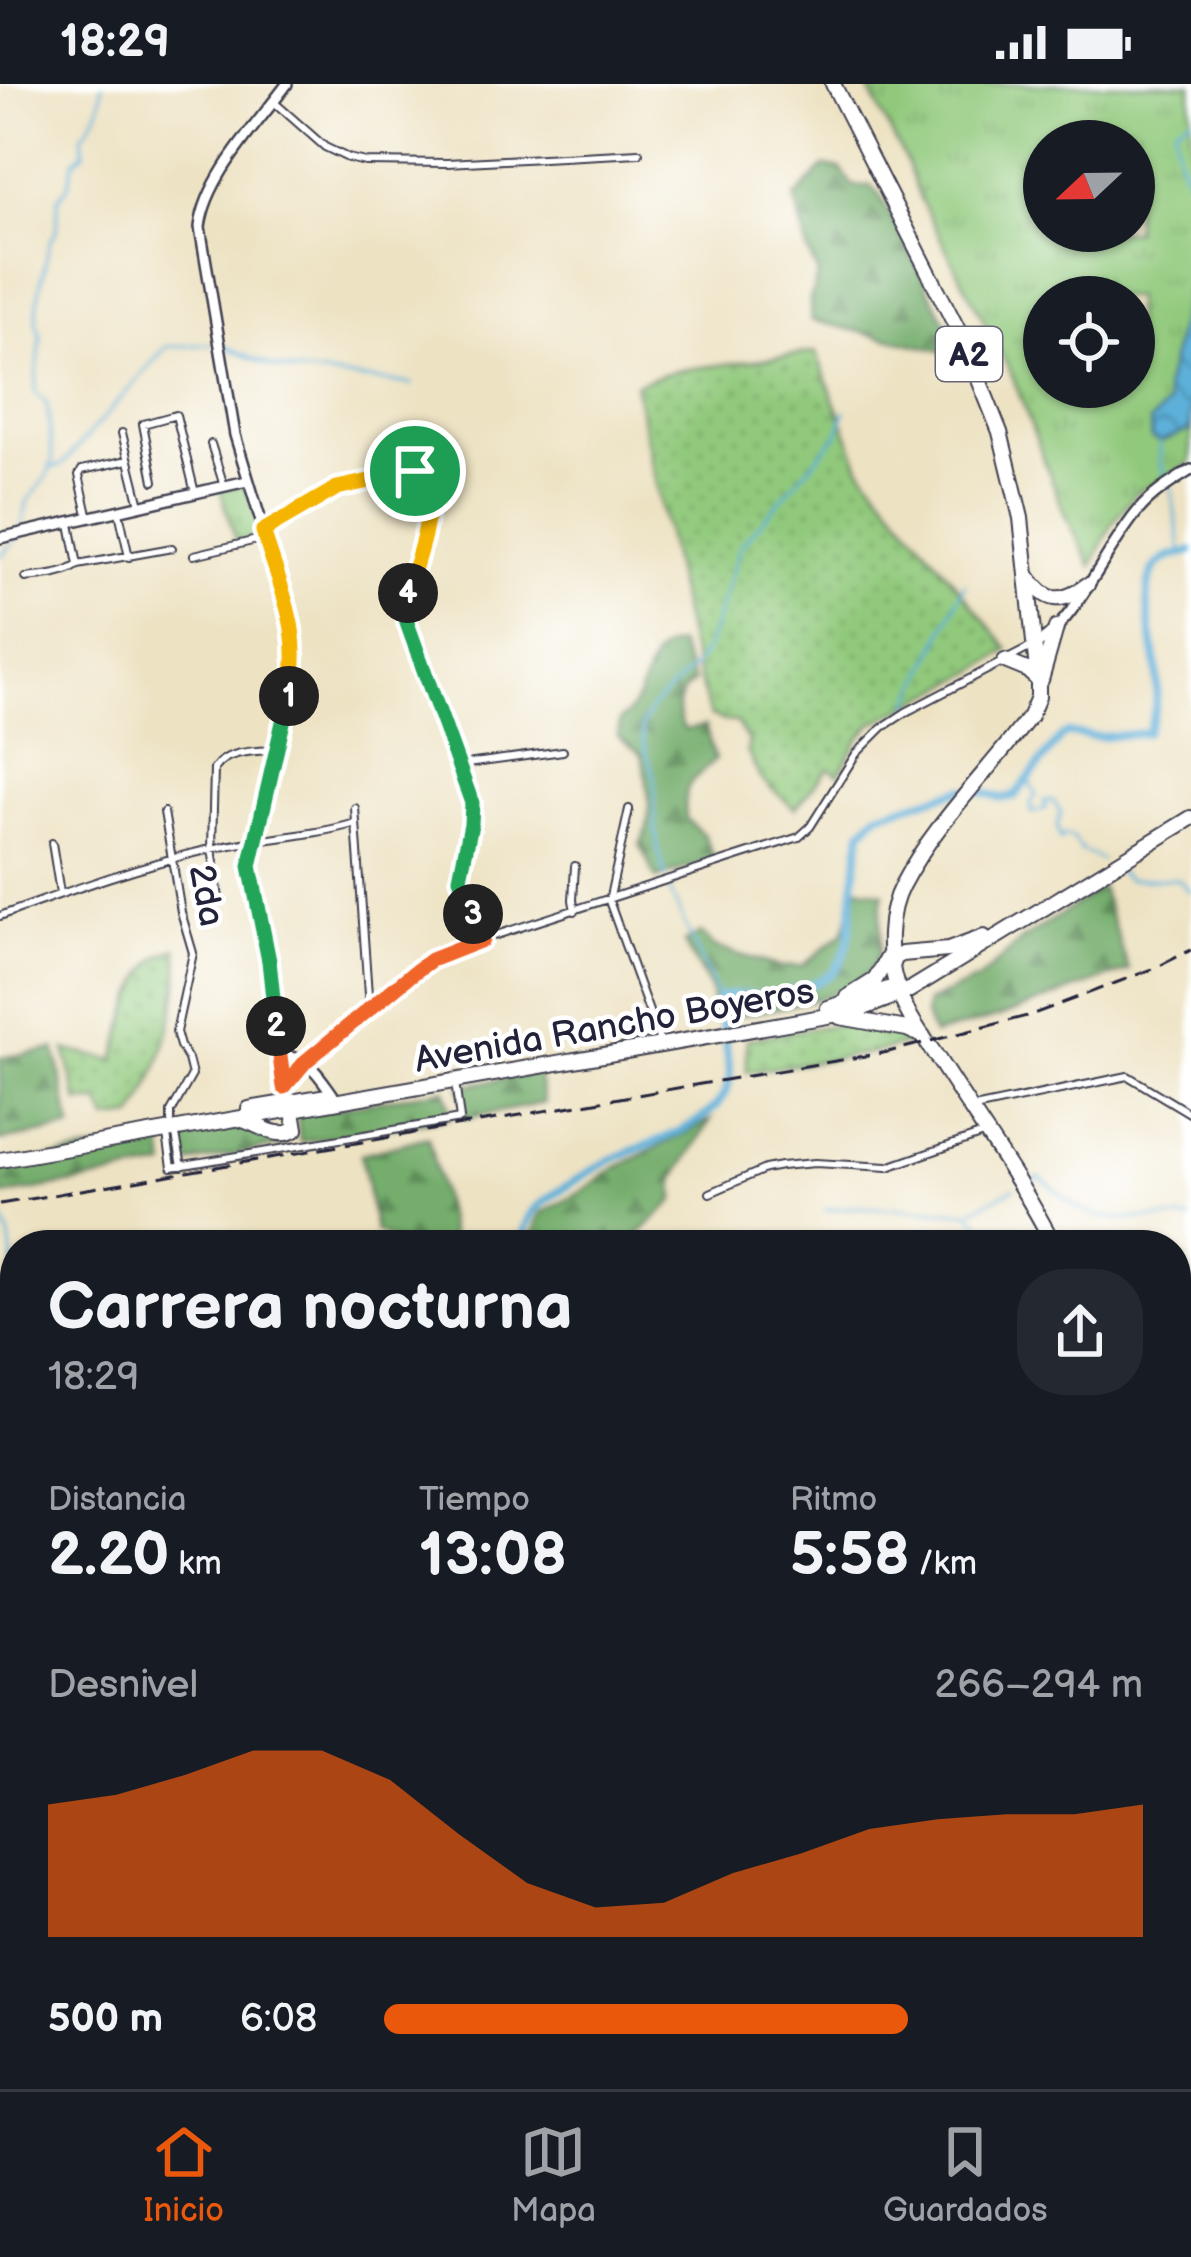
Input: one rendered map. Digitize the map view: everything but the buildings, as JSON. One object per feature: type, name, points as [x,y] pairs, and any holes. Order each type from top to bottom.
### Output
[{"type":"highway","name":"A2","points":[[833,84],[988,398],[1013,478],[1038,686]]},
{"type":"highway","points":[[1028,576],[1039,591],[1054,599],[1087,585]]},
{"type":"highway","points":[[908,1024],[892,950],[894,907],[903,882],[1030,716],[1056,628]]},
{"type":"highway","points":[[1005,661],[1027,670],[1038,686]]},
{"type":"highway","name":"Avenida Rancho Boyeros","points":[[898,991],[1191,815]]},
{"type":"highway","name":"Avenida Rancho Boyeros","points":[[0,1156],[237,1120],[288,1103],[454,1082],[825,1014],[898,991],[949,968],[1191,815]]},
{"type":"highway","points":[[892,950],[898,955],[948,950],[984,937]]},
{"type":"highway","points":[[825,1014],[872,983],[892,950]]},
{"type":"highway","points":[[908,1024],[925,989],[949,968]]},
{"type":"highway","points":[[825,1014],[908,1024],[923,1036],[1046,1230]]},
{"type":"highway","name":"Avenida Rancho Boyeros","points":[[171,1128],[332,1095],[694,1036]]},
{"type":"highway","points":[[237,1120],[292,1136],[288,1103]]},
{"type":"street","points":[[287,84],[212,187],[200,227],[219,350],[247,481],[294,631],[296,655],[250,866],[269,961],[288,1103]]},
{"type":"street","points":[[274,102],[325,147],[365,162],[446,164],[639,153]]},
{"type":"street","points":[[154,481],[143,424],[176,415],[195,493]]},
{"type":"street","points":[[122,433],[140,507]]},
{"type":"street","points":[[211,444],[224,486]]},
{"type":"street","points":[[89,520],[79,475],[82,470],[128,460]]},
{"type":"street","points":[[288,1103],[306,1061],[431,960],[799,837],[868,740],[906,712],[1034,646],[1056,628],[1136,513],[1191,470]]},
{"type":"street","points":[[194,555],[264,535],[337,488],[422,471],[429,524],[405,604],[407,623],[472,803],[460,878],[482,940]]},
{"type":"street","points":[[4,537],[247,481]]},
{"type":"street","points":[[118,512],[129,556]]},
{"type":"street","points":[[70,524],[79,565]]},
{"type":"street","points":[[26,578],[172,548]]},
{"type":"street","points":[[219,898],[212,848],[214,769],[217,762],[238,754],[277,749]]},
{"type":"street","points":[[458,765],[563,751]]},
{"type":"street","points":[[355,808],[369,1009]]},
{"type":"street","points":[[629,809],[609,901],[659,1039]]},
{"type":"street","name":"2da","points":[[164,812],[193,953],[176,1032],[192,1076],[171,1112],[171,1128]]},
{"type":"street","points":[[0,916],[212,848],[323,833],[356,823]]},
{"type":"street","points":[[52,843],[60,894]]},
{"type":"street","points":[[575,866],[575,911]]},
{"type":"street","points":[[280,1056],[306,1061],[332,1095]]},
{"type":"street","points":[[970,1109],[1128,1076],[1191,1114]]},
{"type":"street","points":[[171,1128],[172,1167],[182,1166],[292,1136],[460,1119],[454,1082]]},
{"type":"street","points":[[171,1128],[182,1166]]},
{"type":"street","points":[[710,1193],[781,1166],[889,1167],[986,1133]]},
{"type":"green space","points":[[866,84],[1191,84],[1191,462],[1135,494],[1112,524],[1092,566],[1065,515],[1024,408],[1155,408],[1155,276],[1023,276],[1023,404]]},
{"type":"green space","points":[[825,166],[841,169],[853,186],[871,186],[879,193],[952,335],[951,345],[941,351],[811,320],[810,300],[818,274],[795,197]]},
{"type":"green space","points":[[816,352],[860,466],[1009,650],[872,724],[839,774],[828,768],[795,809],[760,778],[747,751],[749,742],[736,722],[710,716],[689,643],[635,384],[674,371]]},
{"type":"green space","points":[[242,485],[262,536],[236,542],[220,489]]},
{"type":"green space","points":[[678,644],[694,682],[680,698],[679,716],[685,730],[705,726],[715,760],[690,784],[686,819],[704,835],[714,858],[656,879],[640,844],[649,813],[642,754],[618,736],[620,720],[638,699],[650,665],[665,649]]},
{"type":"green space","points":[[859,887],[884,893],[879,951],[867,973],[851,985],[805,1002],[713,1020],[711,991],[684,943],[701,933],[714,947],[780,967],[802,966],[843,933]]},
{"type":"green space","points":[[1101,888],[1129,970],[999,1017],[933,1035],[925,1015],[927,1002],[978,980],[1022,940]]},
{"type":"green space","points":[[177,948],[174,1011],[152,1080],[134,1117],[107,1120],[99,1102],[78,1102],[65,1050],[115,1060],[143,977],[159,957]]},
{"type":"green space","points":[[845,1023],[919,1040],[881,1051],[747,1072],[747,1039]]},
{"type":"green space","points":[[54,1049],[72,1128],[0,1141],[0,1058]]},
{"type":"green space","points":[[538,1073],[544,1103],[466,1118],[460,1086]]},
{"type":"green space","points":[[445,1089],[451,1117],[300,1142],[297,1115]]},
{"type":"green space","points":[[711,1120],[674,1180],[675,1200],[644,1230],[535,1230],[540,1214],[616,1168]]},
{"type":"green space","points":[[239,1124],[284,1145],[186,1164],[181,1136]]},
{"type":"green space","points":[[428,1137],[450,1230],[375,1230],[361,1154]]},
{"type":"green space","points":[[162,1138],[166,1167],[0,1196],[0,1167]]},
{"type":"water","points":[[1191,272],[1191,424],[1188,431],[1160,442],[1152,439],[1150,422],[1168,404],[1165,387]]},
{"type":"waterway","points":[[22,528],[27,502],[53,460],[47,404],[35,392],[41,336],[36,322],[39,292],[56,232],[59,198],[68,186],[74,161],[84,153],[82,136],[97,112],[102,84]]},
{"type":"waterway","points":[[1191,117],[1175,127],[1180,163],[1191,182]]},
{"type":"waterway","points":[[52,468],[62,465],[166,347],[212,344]]},
{"type":"waterway","points":[[222,345],[296,372],[412,384]]},
{"type":"waterway","points":[[666,877],[658,851],[655,779],[642,726],[652,707],[707,648],[741,545],[838,434],[845,411]]},
{"type":"waterway","points":[[1160,442],[1160,463],[1167,478]]},
{"type":"waterway","points":[[1171,487],[1182,555]]},
{"type":"waterway","points":[[0,556],[18,537]]},
{"type":"waterway","points":[[979,791],[1014,797],[1067,733],[1098,737],[1146,733],[1157,686],[1148,611],[1150,580],[1164,560],[1191,551]]},
{"type":"waterway","points":[[909,706],[965,584]]},
{"type":"waterway","points":[[1029,780],[1036,795],[1032,813],[1046,808],[1043,801],[1053,801],[1061,812],[1060,840],[1064,835],[1073,838],[1081,850],[1101,860]]},
{"type":"waterway","points":[[525,1230],[541,1205],[573,1182],[687,1127],[718,1104],[730,1071],[718,998],[767,996],[829,975],[845,953],[849,938],[862,831],[878,814],[963,789]]},
{"type":"waterway","points":[[1118,872],[1128,879],[1178,879],[1191,892]]},
{"type":"waterway","points":[[669,889],[718,998]]},
{"type":"waterway","points":[[1022,1183],[1039,1177],[1091,1214],[1191,1220]]},
{"type":"waterway","points":[[826,1210],[969,1212],[1014,1188]]},
{"type":"waterway","points":[[0,1213],[7,1230]]},
{"type":"waterway","points":[[970,1213],[986,1230]]},
{"type":"railway","points":[[0,1204],[888,1052],[1031,1015],[1191,950]]},
{"type":"route","points":[[415,471],[422,471],[426,481],[429,524],[405,604],[407,623],[472,803],[460,878],[482,940],[431,960],[412,974],[306,1061],[284,1087],[269,961],[250,866],[296,655],[294,631],[263,531],[337,488],[415,471]]}]
